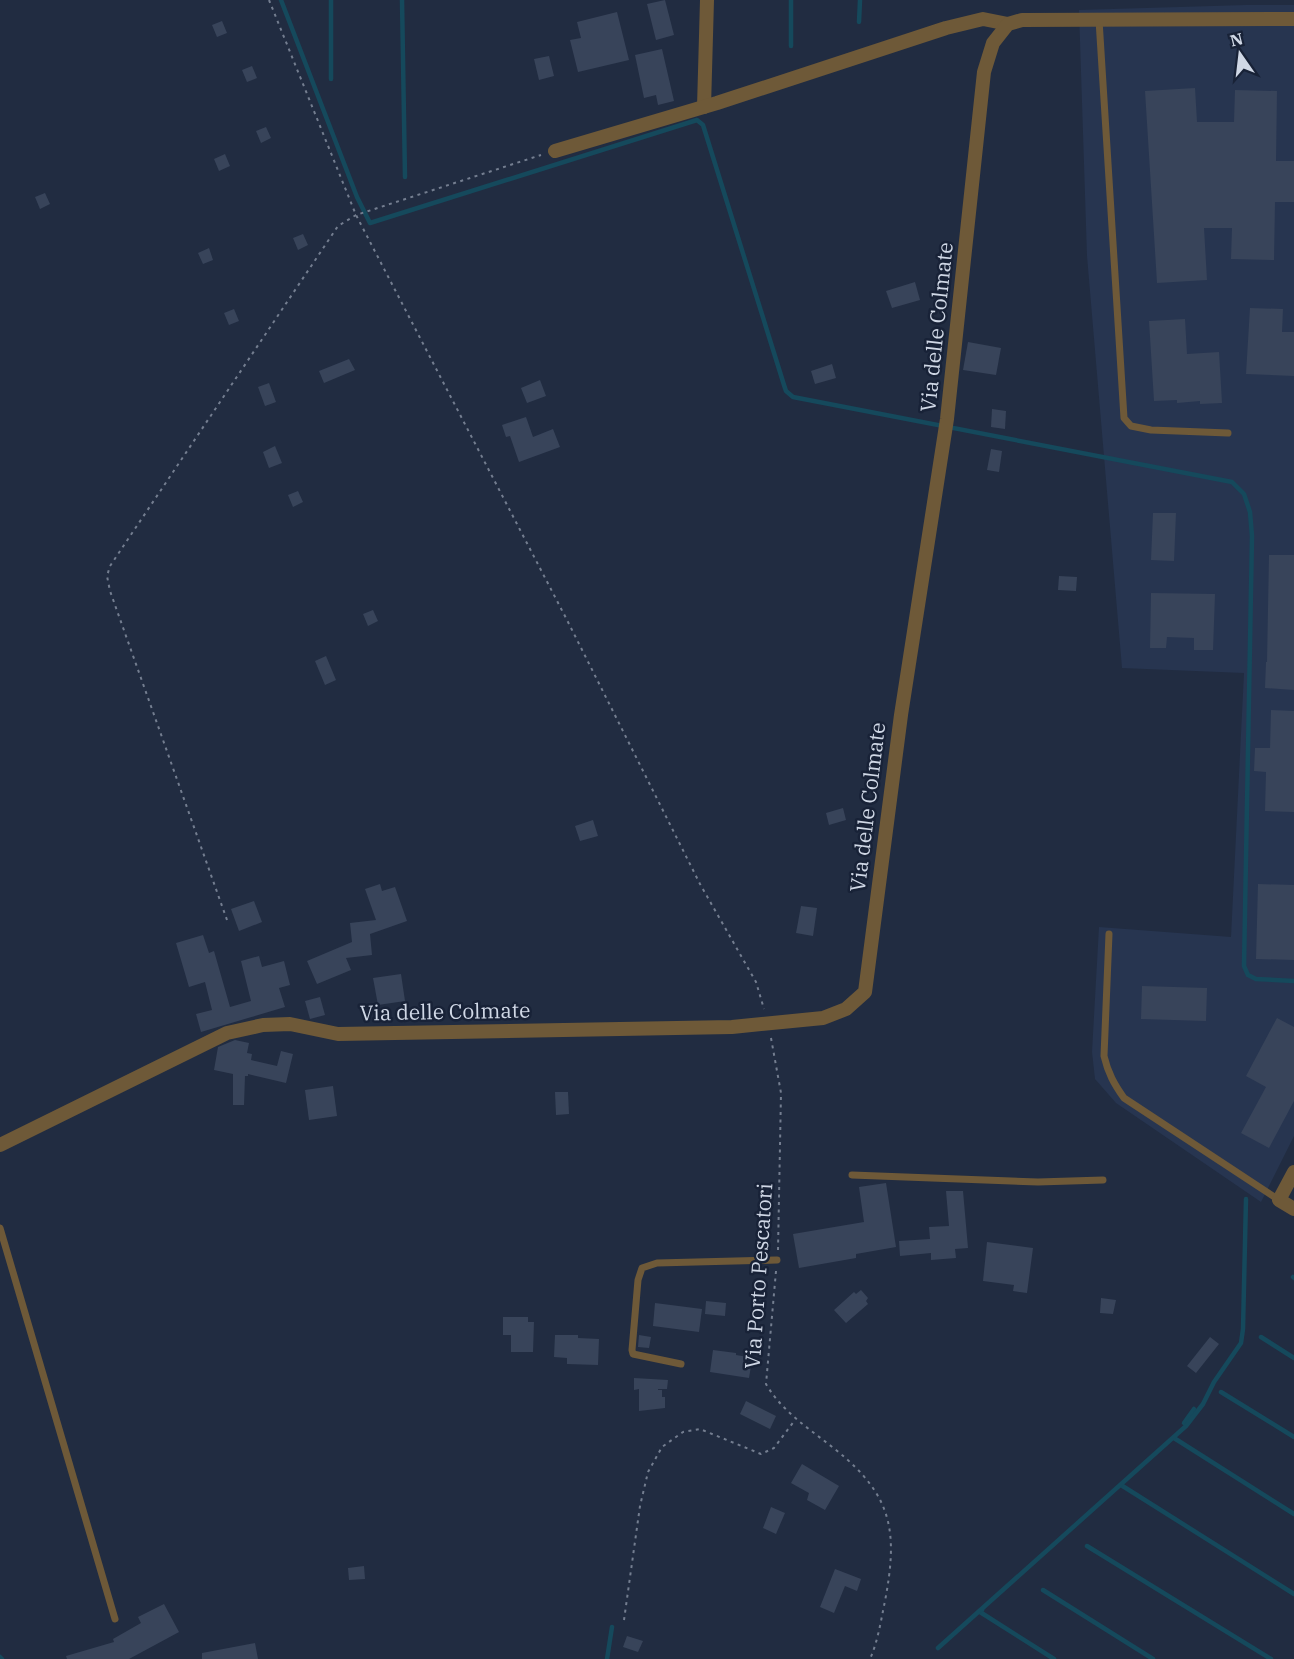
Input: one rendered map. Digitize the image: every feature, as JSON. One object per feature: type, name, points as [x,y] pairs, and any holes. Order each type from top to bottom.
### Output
[{"type":"street","points":[[704,107],[707,0]]},
{"type":"street","points":[[555,151],[704,107],[946,28],[983,19],[1008,24],[1022,20],[1294,19]]},
{"type":"street","name":"Via delle Colmate","points":[[0,1145],[227,1033],[263,1025],[290,1024],[338,1034],[732,1027],[823,1018],[846,1009],[865,992],[901,715],[946,426],[984,72],[993,43],[1008,24]]},
{"type":"street","points":[[1294,1172],[1279,1200],[1294,1209]]},
{"type":"lane","points":[[1099,20],[1124,418],[1131,426],[1151,430],[1228,433]]},
{"type":"lane","points":[[1109,934],[1104,1056],[1107,1070],[1114,1084],[1124,1098],[1279,1200]]},
{"type":"lane","points":[[852,1174],[1038,1182],[1103,1180]]},
{"type":"lane","points":[[0,1228],[115,1619]]},
{"type":"lane","points":[[681,1364],[633,1354],[638,1280],[642,1268],[657,1263],[777,1260]]},
{"type":"path","name":"Via Porto Pescatori","points":[[269,0],[356,215],[515,518],[700,884],[756,982],[769,1023],[781,1093],[777,1260],[766,1384],[774,1398],[796,1419],[855,1465],[882,1502],[892,1544],[891,1570],[870,1659]]},
{"type":"path","points":[[227,920],[110,591],[107,576],[110,566],[338,226],[356,215],[555,151]]},
{"type":"path","points":[[624,1620],[640,1506],[648,1472],[662,1447],[682,1432],[700,1429],[761,1454],[774,1448],[796,1419]]},
{"type":"shaded area","points":[[1294,5],[1294,1136],[1261,1202],[1116,1103],[1095,1079],[1092,1052],[1099,927],[1231,937],[1244,673],[1122,668],[1087,256],[1079,10]]},
{"type":"building","points":[[665,0],[674,35],[656,40],[647,4]]},
{"type":"building","points":[[617,12],[629,60],[578,72],[570,40],[581,38],[577,22]]},
{"type":"building","points":[[222,21],[227,33],[217,37],[212,25]]},
{"type":"building","points":[[662,49],[674,101],[658,105],[656,95],[644,98],[635,55]]},
{"type":"building","points":[[549,56],[554,76],[539,80],[534,59]]},
{"type":"building","points":[[252,66],[257,78],[247,82],[242,70]]},
{"type":"building","points":[[1195,88],[1197,122],[1234,122],[1235,90],[1277,91],[1276,161],[1294,161],[1294,202],[1275,202],[1274,260],[1231,259],[1232,228],[1204,228],[1207,280],[1157,283],[1145,91]]},
{"type":"building","points":[[266,127],[271,138],[261,143],[256,131]]},
{"type":"building","points":[[225,154],[230,166],[219,171],[214,159]]},
{"type":"building","points":[[45,193],[50,204],[40,209],[35,197]]},
{"type":"building","points":[[303,234],[308,245],[298,250],[293,238]]},
{"type":"building","points":[[209,248],[213,260],[203,264],[198,253]]},
{"type":"building","points":[[915,282],[920,300],[892,308],[886,291]]},
{"type":"building","points":[[1250,308],[1283,309],[1282,332],[1294,332],[1294,376],[1246,374]]},
{"type":"building","points":[[234,309],[239,321],[229,325],[224,313]]},
{"type":"building","points":[[1185,319],[1187,354],[1219,352],[1222,403],[1154,401],[1149,321]]},
{"type":"building","points":[[968,342],[1001,348],[996,375],[963,370]]},
{"type":"building","points":[[349,359],[355,370],[324,383],[319,371]]},
{"type":"building","points":[[832,364],[836,378],[815,384],[811,371]]},
{"type":"building","points":[[540,380],[546,396],[527,403],[521,388]]},
{"type":"building","points":[[269,383],[276,402],[265,406],[258,387]]},
{"type":"building","points":[[992,409],[1006,411],[1005,429],[991,427]]},
{"type":"building","points":[[526,417],[533,437],[553,429],[560,447],[519,462],[510,436],[506,437],[502,425]]},
{"type":"building","points":[[275,446],[282,463],[269,468],[263,452]]},
{"type":"building","points":[[991,449],[1002,451],[999,472],[987,470]]},
{"type":"building","points":[[298,491],[303,502],[293,507],[288,495]]},
{"type":"building","points":[[1153,513],[1176,513],[1174,561],[1151,560]]},
{"type":"building","points":[[1269,555],[1294,555],[1294,690],[1265,688]]},
{"type":"building","points":[[1059,576],[1077,577],[1076,591],[1058,590]]},
{"type":"building","points":[[1151,593],[1215,594],[1213,650],[1194,650],[1194,638],[1167,637],[1166,648],[1150,648]]},
{"type":"building","points":[[373,610],[378,621],[368,626],[363,614]]},
{"type":"building","points":[[326,656],[336,680],[325,685],[315,661]]},
{"type":"building","points":[[1271,710],[1294,711],[1294,812],[1265,811],[1266,772],[1254,771],[1255,748],[1270,748]]},
{"type":"building","points":[[843,808],[846,820],[829,825],[826,813]]},
{"type":"building","points":[[593,820],[598,836],[580,841],[575,826]]},
{"type":"building","points":[[380,884],[382,891],[395,887],[407,921],[370,934],[372,955],[346,958],[351,970],[317,984],[307,961],[352,942],[350,923],[376,920],[365,889]]},
{"type":"building","points":[[1258,884],[1294,885],[1294,960],[1256,959]]},
{"type":"building","points":[[254,901],[262,922],[239,931],[231,909]]},
{"type":"building","points":[[801,906],[817,908],[813,936],[796,933]]},
{"type":"building","points":[[203,935],[209,953],[214,951],[230,1007],[251,1001],[241,961],[259,956],[262,967],[284,961],[290,985],[279,988],[285,1007],[201,1032],[196,1014],[212,1010],[205,982],[189,987],[176,943]]},
{"type":"building","points":[[401,974],[405,1001],[378,1005],[373,978]]},
{"type":"building","points":[[1142,986],[1207,988],[1206,1021],[1141,1019]]},
{"type":"building","points":[[320,997],[325,1015],[310,1019],[305,1001]]},
{"type":"building","points":[[1277,1018],[1294,1027],[1294,1101],[1269,1148],[1241,1133],[1266,1087],[1246,1076]]},
{"type":"building","points":[[235,1040],[249,1043],[247,1053],[252,1054],[251,1060],[277,1066],[281,1051],[293,1054],[286,1083],[248,1074],[245,1076],[244,1105],[233,1105],[233,1074],[214,1070],[218,1047]]},
{"type":"building","points":[[333,1086],[337,1116],[309,1120],[305,1090]]},
{"type":"building","points":[[555,1092],[568,1092],[569,1114],[556,1115]]},
{"type":"building","points":[[886,1183],[896,1247],[856,1254],[856,1258],[799,1268],[793,1234],[864,1222],[859,1187]]},
{"type":"building","points":[[946,1191],[963,1191],[968,1248],[955,1249],[956,1258],[931,1260],[931,1253],[900,1256],[899,1241],[930,1239],[929,1227],[949,1226]]},
{"type":"building","points":[[987,1242],[1033,1248],[1027,1293],[1013,1291],[1014,1285],[983,1281]]},
{"type":"building","points":[[861,1290],[868,1298],[866,1301],[868,1304],[846,1323],[834,1310],[854,1292],[856,1294]]},
{"type":"building","points":[[1101,1298],[1116,1300],[1113,1314],[1100,1313]]},
{"type":"building","points":[[706,1301],[726,1303],[725,1316],[705,1314]]},
{"type":"building","points":[[655,1303],[702,1309],[699,1332],[653,1326]]},
{"type":"building","points":[[503,1317],[528,1317],[528,1322],[534,1322],[533,1352],[511,1352],[511,1335],[503,1335]]},
{"type":"building","points":[[555,1335],[578,1335],[578,1338],[599,1339],[598,1365],[567,1364],[567,1358],[554,1357]]},
{"type":"building","points":[[639,1335],[651,1337],[649,1348],[638,1347]]},
{"type":"building","points":[[1210,1337],[1219,1344],[1196,1373],[1187,1366]]},
{"type":"building","points":[[713,1350],[748,1357],[747,1366],[751,1366],[749,1378],[710,1372]]},
{"type":"building","points":[[634,1378],[668,1380],[667,1389],[658,1389],[662,1390],[662,1397],[665,1397],[665,1408],[639,1411],[639,1389],[634,1390]]},
{"type":"building","points":[[746,1401],[776,1416],[770,1429],[740,1414]]},
{"type":"building","points":[[802,1464],[839,1486],[825,1510],[807,1500],[809,1493],[791,1483]]},
{"type":"building","points":[[771,1507],[785,1513],[776,1534],[763,1528]]},
{"type":"building","points":[[364,1566],[365,1579],[349,1580],[348,1568]]},
{"type":"building","points":[[835,1569],[861,1579],[857,1591],[845,1586],[834,1613],[820,1607]]},
{"type":"building","points":[[164,1604],[179,1632],[129,1659],[67,1659],[66,1656],[114,1642],[113,1639],[141,1623],[138,1617]]},
{"type":"building","points":[[627,1636],[643,1641],[638,1652],[623,1647]]},
{"type":"building","points":[[255,1643],[258,1659],[202,1659],[202,1653]]},
{"type":"waterway","points":[[281,0],[357,197],[370,223],[697,120],[703,125],[786,391],[793,397],[1232,482],[1244,494],[1250,512],[1252,536],[1244,966],[1248,975],[1256,979],[1294,981]]},
{"type":"waterway","points":[[331,0],[331,79]]},
{"type":"waterway","points":[[402,0],[405,177]]},
{"type":"waterway","points":[[791,0],[791,46]]},
{"type":"waterway","points":[[859,22],[860,0]]},
{"type":"waterway","points":[[938,1648],[1186,1426],[1203,1404],[1214,1382],[1241,1343],[1246,1199]]},
{"type":"waterway","points":[[1261,1337],[1294,1358]]},
{"type":"waterway","points":[[1221,1392],[1294,1437]]},
{"type":"waterway","points":[[1184,1423],[1194,1409]]},
{"type":"waterway","points":[[1174,1438],[1294,1514]]},
{"type":"waterway","points":[[1121,1485],[1294,1594]]},
{"type":"waterway","points":[[1087,1546],[1271,1659]]},
{"type":"waterway","points":[[1043,1590],[1153,1659]]},
{"type":"waterway","points":[[982,1610],[980,1612],[1054,1659]]},
{"type":"waterway","points":[[607,1659],[612,1627]]}]
